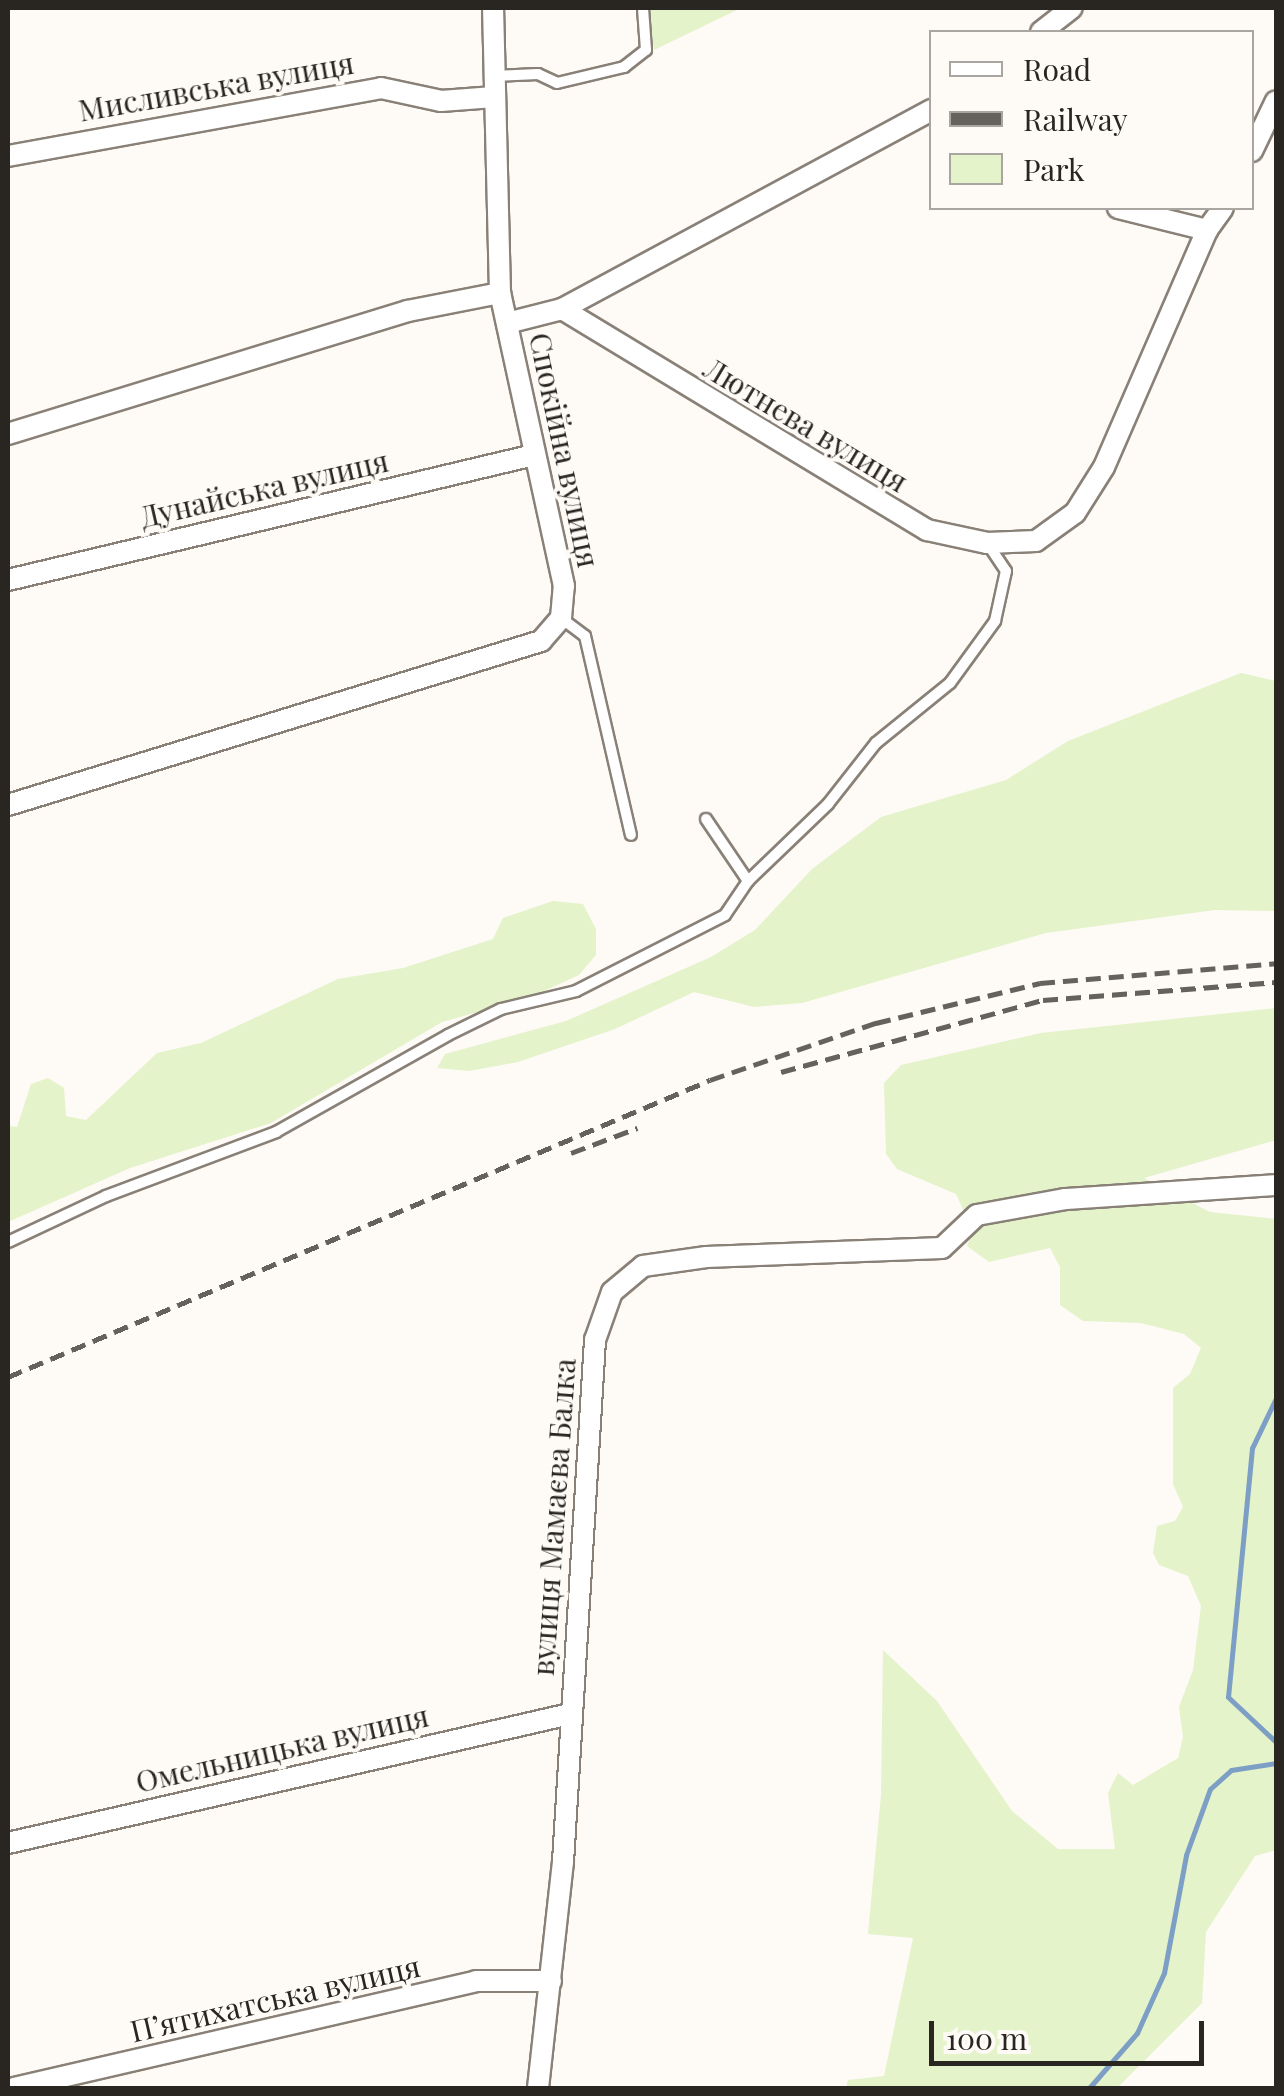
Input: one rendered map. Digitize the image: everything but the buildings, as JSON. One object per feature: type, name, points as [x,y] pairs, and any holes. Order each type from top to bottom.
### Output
[{"type":"street","name":"Спокійна вулиця","points":[[493,8],[500,293],[564,586],[561,618]]},
{"type":"street","points":[[1044,30],[1072,8]]},
{"type":"street","name":"Мисливська вулиця","points":[[8,156],[382,88],[441,101],[493,86]]},
{"type":"street","points":[[1254,148],[1276,101]]},
{"type":"street","points":[[508,323],[562,309],[929,112]]},
{"type":"street","points":[[1126,210],[1207,230],[1222,210]]},
{"type":"street","name":"Лютнева вулиця","points":[[562,309],[927,530],[987,543],[1036,541],[1066,522],[1104,467],[1207,230]]},
{"type":"street","points":[[8,434],[408,311],[500,293]]},
{"type":"street","name":"Дунайська вулиця","points":[[8,580],[534,455]]},
{"type":"street","points":[[8,805],[541,640],[561,618]]},
{"type":"street","name":"вулиця Мамаєва Балка","points":[[538,2088],[551,1981],[595,1340],[612,1292],[642,1266],[706,1256],[942,1248],[976,1214],[1064,1199],[1276,1186]]},
{"type":"street","name":"Омельницька вулиця","points":[[8,1843],[570,1714]]},
{"type":"street","name":"Пʼятихатська вулиця","points":[[14,2088],[476,1981],[551,1981]]},
{"type":"lane","points":[[493,86],[538,74],[558,82],[624,66],[646,50],[643,8]]},
{"type":"lane","points":[[8,1242],[106,1196],[276,1132],[362,1078],[501,1009],[592,984],[725,915],[748,881],[828,804],[876,744],[950,683],[972,652],[1004,597],[1006,570],[987,543]]},
{"type":"lane","points":[[561,618],[586,636],[631,835]]},
{"type":"lane","points":[[706,819],[748,881]]},
{"type":"green space","points":[[648,8],[741,8],[654,50]]},
{"type":"green space","points":[[1241,673],[1276,681],[1276,911],[1215,910],[1046,933],[802,1003],[754,1007],[694,992],[615,1029],[518,1062],[469,1071],[437,1068],[445,1054],[566,1021],[711,957],[755,930],[812,869],[881,817],[1006,780],[1068,741]]},
{"type":"green space","points":[[553,901],[583,904],[596,929],[596,955],[579,975],[531,997],[442,1022],[271,1123],[130,1168],[8,1222],[8,1126],[17,1127],[31,1084],[48,1078],[64,1088],[66,1116],[86,1120],[157,1053],[201,1043],[338,979],[403,968],[493,939],[503,918]]},
{"type":"green space","points":[[1276,1008],[1276,1140],[1144,1178],[1210,1212],[1276,1219],[1276,1850],[1255,1856],[1206,1932],[1202,2003],[1117,2088],[846,2088],[848,2080],[884,2076],[913,1938],[868,1934],[881,1795],[883,1650],[937,1701],[1012,1811],[1058,1849],[1115,1849],[1108,1793],[1118,1773],[1133,1785],[1178,1758],[1183,1737],[1179,1707],[1193,1670],[1201,1606],[1188,1576],[1159,1565],[1153,1553],[1157,1526],[1175,1521],[1183,1507],[1173,1484],[1173,1388],[1190,1374],[1201,1348],[1184,1334],[1141,1323],[1083,1321],[1060,1305],[1060,1267],[1050,1248],[989,1262],[967,1246],[973,1231],[956,1194],[897,1169],[886,1154],[884,1083],[901,1065],[1041,1033]]},
{"type":"waterway","points":[[1276,1398],[1252,1448],[1228,1697],[1276,1742]]},
{"type":"waterway","points":[[1089,2088],[1137,2033],[1164,1973],[1186,1855],[1210,1789],[1231,1770],[1276,1763]]},
{"type":"railway","points":[[8,1377],[710,1080],[876,1023],[1040,983],[1276,963]]},
{"type":"railway","points":[[781,1072],[1043,1000],[1276,982]]},
{"type":"railway","points":[[571,1153],[637,1128]]}]
